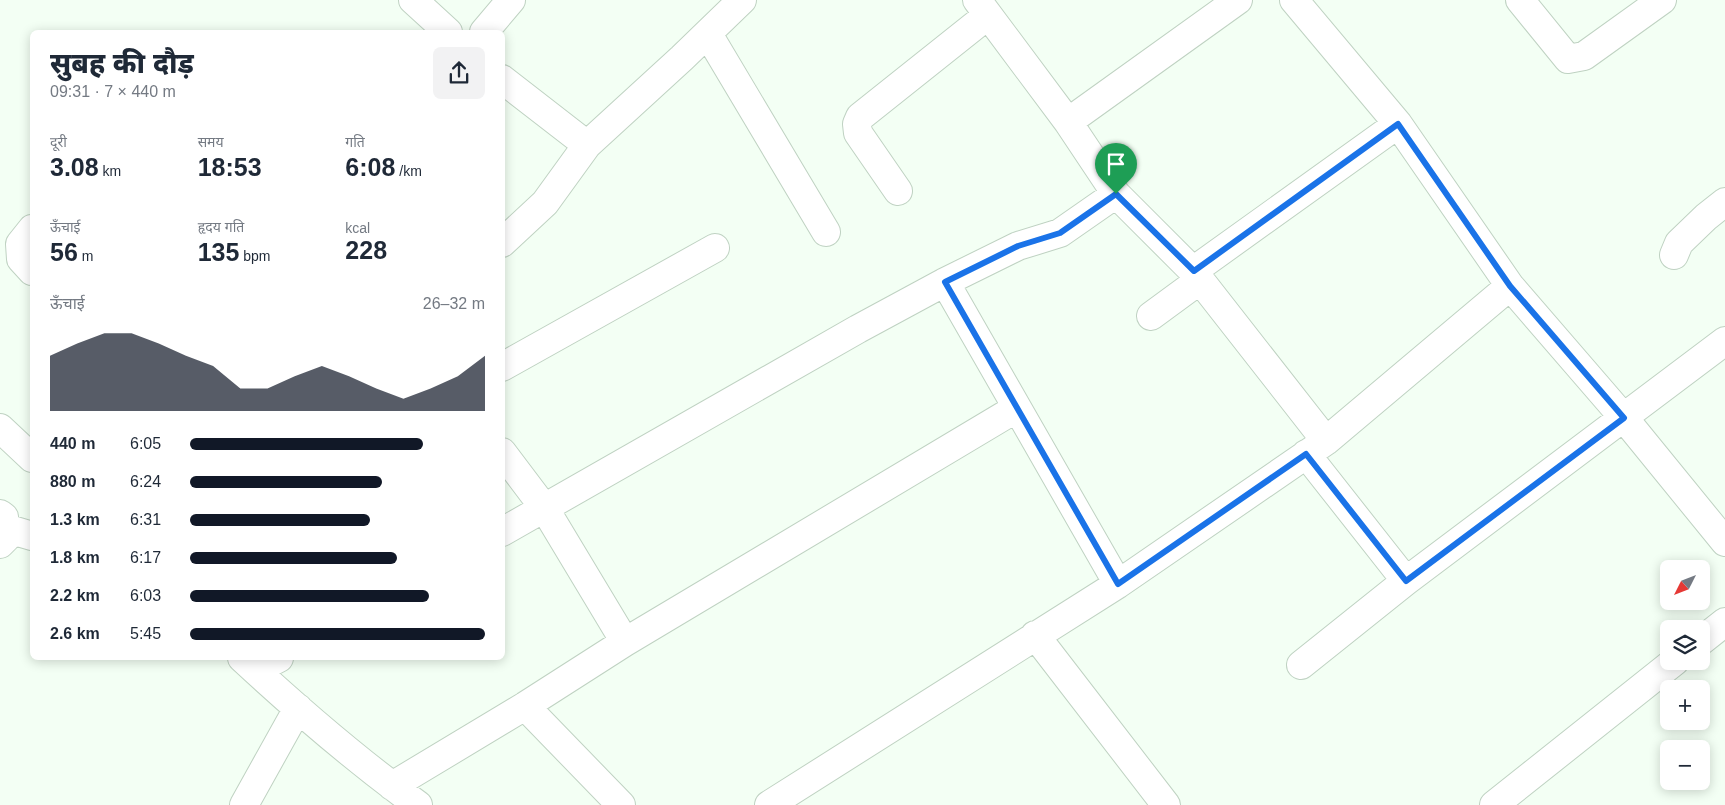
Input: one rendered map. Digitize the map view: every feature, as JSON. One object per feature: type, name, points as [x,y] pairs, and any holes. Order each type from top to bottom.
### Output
[{"type":"street","points":[[413,0],[446,30]]},
{"type":"street","points":[[486,30],[511,0]]},
{"type":"street","points":[[505,240],[545,202],[587,146],[742,0]]},
{"type":"street","points":[[1068,122],[1238,0]]},
{"type":"street","points":[[1294,0],[1398,124],[1510,286],[1624,418],[1725,542]]},
{"type":"street","points":[[1520,0],[1568,59],[1584,56],[1662,0]]},
{"type":"street","points":[[898,191],[858,133],[857,124],[860,117],[982,8],[1068,122],[1116,194],[1197,276],[1316,447],[1406,581]]},
{"type":"street","points":[[708,34],[826,232]]},
{"type":"street","points":[[505,81],[587,146]]},
{"type":"street","points":[[1151,316],[1197,276],[1398,124]]},
{"type":"street","points":[[505,530],[858,329],[945,282],[1018,246],[1060,233],[1116,194]]},
{"type":"street","points":[[1674,255],[1679,242],[1725,202]]},
{"type":"street","points":[[30,232],[20,244],[21,259],[30,269]]},
{"type":"street","points":[[505,365],[715,248]]},
{"type":"street","points":[[945,282],[1118,584]]},
{"type":"street","points":[[769,805],[1118,584],[1316,447],[1510,286]]},
{"type":"street","points":[[1302,665],[1406,581],[1725,341]]},
{"type":"street","points":[[392,786],[525,706],[625,642],[1018,408]]},
{"type":"street","points":[[505,456],[545,509],[625,642]]},
{"type":"street","points":[[2,528],[30,535]]},
{"type":"street","points":[[1710,633],[1725,622]]},
{"type":"street","points":[[1035,636],[1166,805]]},
{"type":"street","points":[[259,662],[298,708],[392,786],[418,805]]},
{"type":"street","points":[[1494,805],[1664,670]]},
{"type":"street","points":[[525,706],[621,805]]},
{"type":"street","points":[[244,805],[298,708]]},
{"type":"route","points":[[1398,124],[1510,286],[1624,418],[1406,581],[1306,454],[1118,584],[945,282],[1018,246],[1060,233],[1116,194],[1194,271],[1398,124]]}]
